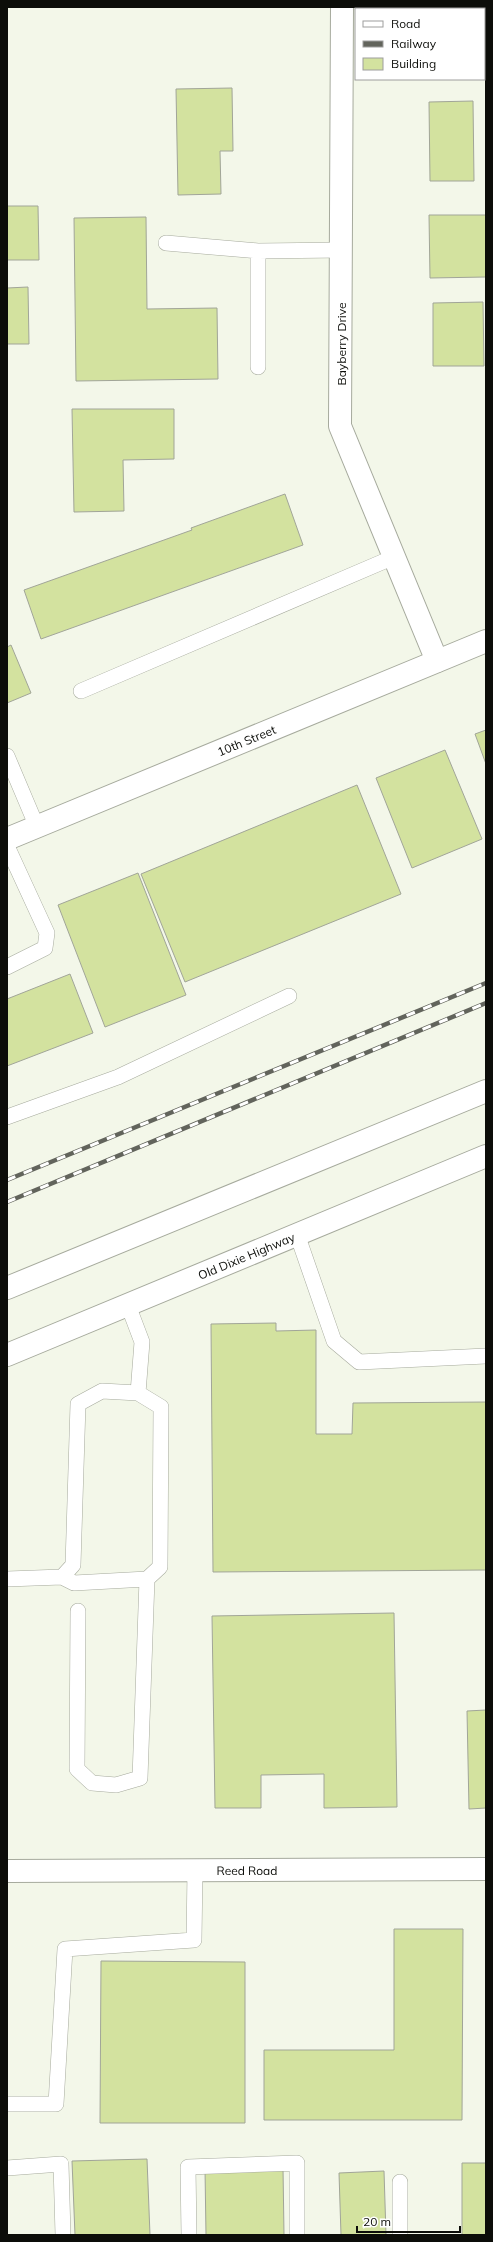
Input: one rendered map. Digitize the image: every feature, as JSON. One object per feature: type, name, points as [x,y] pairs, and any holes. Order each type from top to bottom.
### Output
[{"type":"street","name":"Bayberry Drive","points":[[342,7],[340,426],[437,661]]},
{"type":"street","name":"10th Street","points":[[7,840],[486,641]]},
{"type":"street","points":[[7,1288],[486,1091]]},
{"type":"street","name":"Old Dixie Highway","points":[[7,1355],[486,1156]]},
{"type":"street","name":"Reed Road","points":[[7,1871],[486,1869]]},
{"type":"lane","points":[[166,243],[258,251],[341,250]]},
{"type":"lane","points":[[258,251],[258,368]]},
{"type":"lane","points":[[81,691],[394,557]]},
{"type":"lane","points":[[7,756],[37,827]]},
{"type":"lane","points":[[7,846],[47,933],[45,948],[7,967]]},
{"type":"lane","points":[[7,1117],[118,1077],[289,996]]},
{"type":"lane","points":[[297,1234],[334,1341],[359,1362],[486,1356]]},
{"type":"lane","points":[[128,1305],[142,1342],[138,1393]]},
{"type":"lane","points":[[7,1579],[62,1577],[74,1583],[146,1579],[160,1567],[161,1407],[138,1393],[102,1392],[78,1404],[73,1565],[62,1577]]},
{"type":"lane","points":[[78,1611],[77,1769],[92,1783],[116,1785],[140,1778],[146,1579]]},
{"type":"lane","points":[[7,2104],[56,2104],[65,1949],[194,1940],[195,1870]]},
{"type":"lane","points":[[189,2235],[188,2167],[296,2163],[297,2235]]},
{"type":"lane","points":[[7,2168],[61,2164],[63,2235]]},
{"type":"lane","points":[[400,2182],[400,2235]]},
{"type":"building","points":[[485,11],[486,11],[485,66]]},
{"type":"building","points":[[232,88],[233,151],[220,151],[221,194],[178,195],[176,89]]},
{"type":"building","points":[[473,101],[474,181],[430,181],[429,102]]},
{"type":"building","points":[[7,206],[38,206],[39,260],[7,260]]},
{"type":"building","points":[[429,215],[486,215],[486,277],[430,278]]},
{"type":"building","points":[[146,217],[147,309],[217,308],[218,379],[76,381],[74,218]]},
{"type":"building","points":[[28,287],[29,344],[7,344],[7,288]]},
{"type":"building","points":[[483,302],[484,366],[433,366],[433,303]]},
{"type":"building","points":[[72,409],[174,409],[174,459],[123,460],[124,511],[74,512]]},
{"type":"building","points":[[285,494],[303,545],[41,639],[24,590],[192,530],[191,528]]},
{"type":"building","points":[[11,645],[31,693],[7,703],[7,647]]},
{"type":"building","points":[[486,730],[486,764],[475,734]]},
{"type":"building","points":[[445,750],[482,839],[412,868],[376,778]]},
{"type":"building","points":[[357,785],[401,894],[185,982],[141,874]]},
{"type":"building","points":[[138,873],[186,995],[105,1027],[58,905]]},
{"type":"building","points":[[70,974],[93,1033],[7,1066],[7,999]]},
{"type":"building","points":[[276,1323],[276,1331],[316,1330],[316,1434],[352,1434],[353,1403],[486,1402],[486,1570],[213,1572],[211,1324]]},
{"type":"building","points":[[394,1613],[397,1807],[324,1808],[324,1774],[261,1775],[261,1808],[215,1808],[212,1616]]},
{"type":"building","points":[[486,1710],[486,1808],[469,1809],[467,1711]]},
{"type":"building","points":[[394,1929],[463,1929],[462,2120],[264,2120],[264,2050],[394,2050]]},
{"type":"building","points":[[101,1961],[245,1962],[245,2123],[100,2123]]},
{"type":"building","points":[[147,2159],[150,2235],[75,2235],[72,2161]]},
{"type":"building","points":[[462,2163],[486,2163],[486,2235],[462,2235]]},
{"type":"building","points":[[283,2168],[284,2235],[206,2235],[205,2169]]},
{"type":"building","points":[[384,2171],[386,2235],[341,2235],[339,2173]]},
{"type":"railway","points":[[7,1180],[486,983]]},
{"type":"railway","points":[[7,1202],[486,1003]]}]
